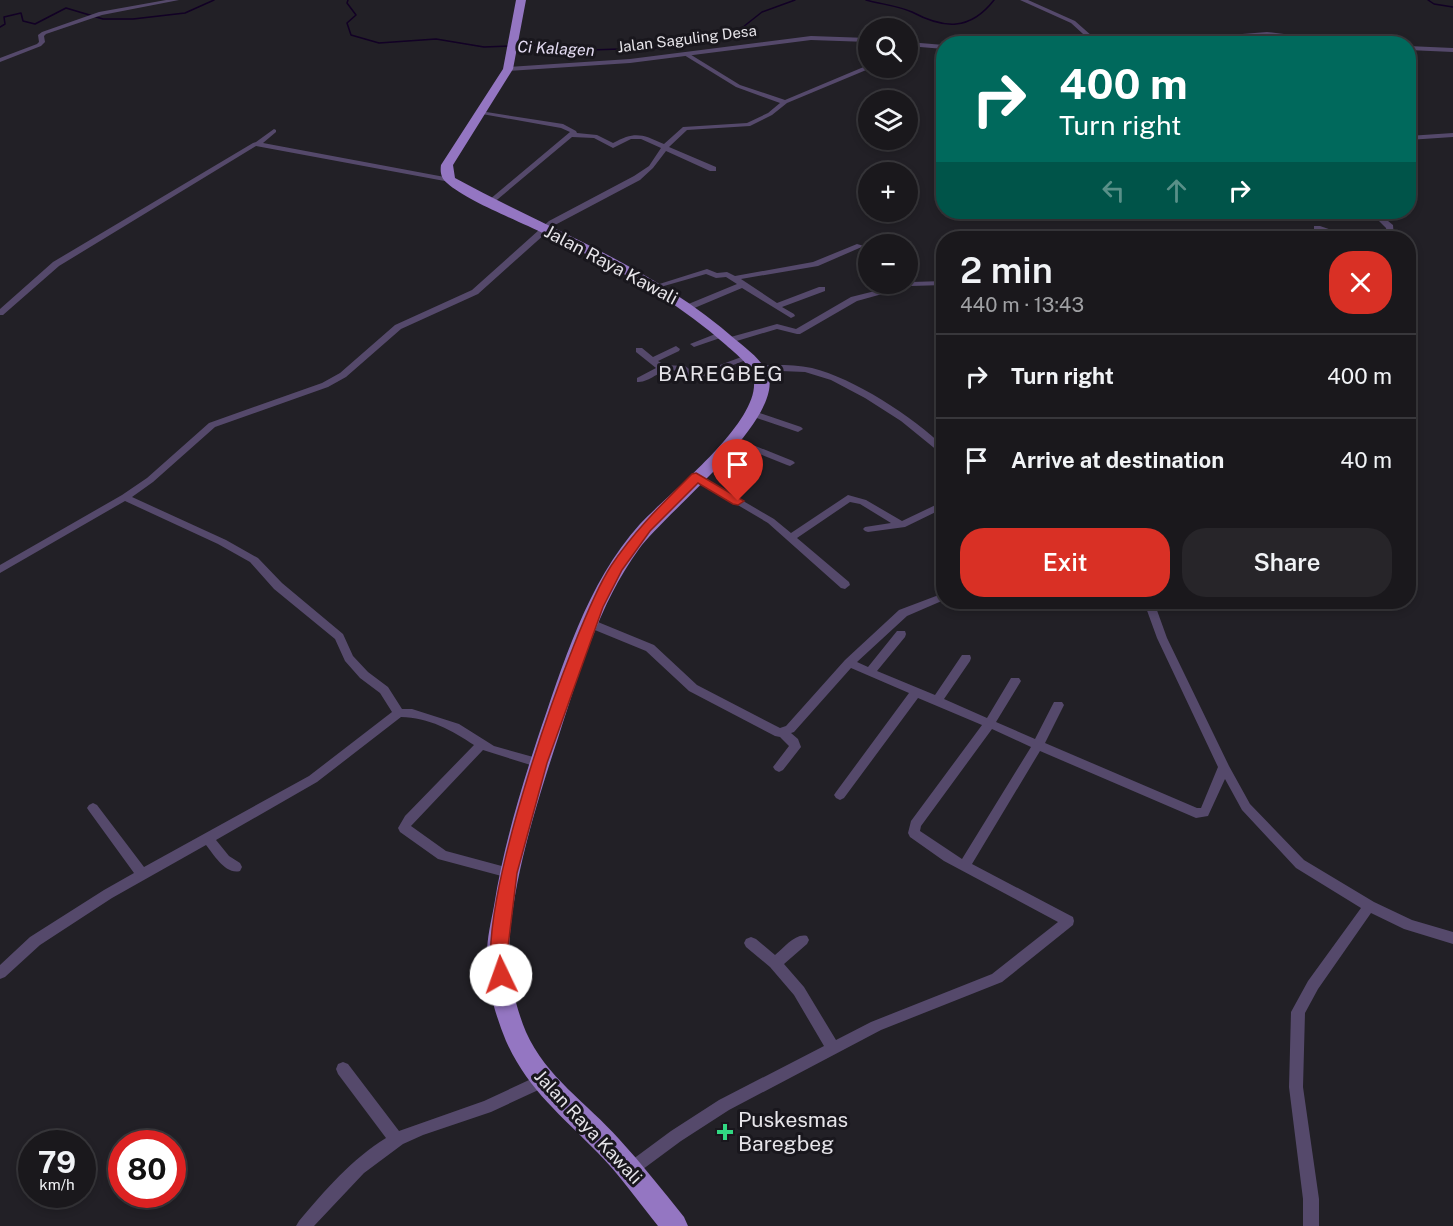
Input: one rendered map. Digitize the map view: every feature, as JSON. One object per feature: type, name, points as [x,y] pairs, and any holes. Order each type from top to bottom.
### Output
[{"type":"highway","points":[[450,180],[446,171],[447,165],[508,69],[521,0]]},
{"type":"highway","name":"Jalan Raya Kawali","points":[[450,180],[657,286],[689,307],[727,337],[752,363],[763,380],[763,398],[754,414],[733,440],[640,536],[616,568],[589,623],[540,763],[509,873],[498,955],[507,1014],[518,1044],[542,1081],[609,1146],[675,1226]]},
{"type":"street","points":[[0,60],[39,45],[42,42],[41,35],[44,33],[89,17],[176,0]]},
{"type":"street","points":[[1023,0],[1073,22],[1089,36]]},
{"type":"street","points":[[1238,36],[1267,34],[1286,36]]},
{"type":"street","name":"Jalan Saguling Desa","points":[[508,69],[686,54],[811,38],[858,40]]},
{"type":"street","points":[[918,45],[936,46]]},
{"type":"street","points":[[1416,48],[1453,50]]},
{"type":"street","points":[[686,54],[738,86],[785,102]]},
{"type":"street","points":[[0,570],[150,480],[212,425],[325,385],[343,375],[398,327],[475,292],[487,284],[544,229],[559,218],[637,178],[651,167],[666,146],[688,127],[748,125],[766,117],[785,102],[858,71]]},
{"type":"street","points":[[482,112],[563,126],[574,131],[573,135]]},
{"type":"street","points":[[0,313],[56,264],[258,144],[274,131]]},
{"type":"street","points":[[492,202],[573,135],[595,136],[613,146],[636,136],[666,146],[713,169]]},
{"type":"street","points":[[1416,137],[1453,135]]},
{"type":"street","points":[[258,144],[450,180]]},
{"type":"street","points":[[1381,219],[1390,227],[1391,231]]},
{"type":"street","points":[[1317,228],[1327,231]]},
{"type":"street","points":[[735,278],[815,264],[858,247]]},
{"type":"street","points":[[657,286],[707,271],[715,276],[727,274],[791,316]]},
{"type":"street","points":[[694,344],[779,326],[797,332],[854,299],[911,284],[936,283]]},
{"type":"street","points":[[689,307],[744,284]]},
{"type":"street","points":[[777,306],[822,289]]},
{"type":"street","points":[[652,360],[676,349]]},
{"type":"street","points":[[639,350],[662,368]]},
{"type":"street","points":[[640,380],[662,368],[682,368],[695,377],[752,363],[802,369],[842,382],[921,431],[936,445]]},
{"type":"street","points":[[754,414],[798,429]]},
{"type":"street","points":[[733,440],[790,463]]},
{"type":"street","points":[[696,477],[759,513],[845,585]]},
{"type":"street","points":[[124,497],[205,533],[254,560],[278,586],[339,637],[349,658],[364,675],[384,690],[399,712]]},
{"type":"street","points":[[790,538],[848,498],[863,502],[903,525]]},
{"type":"street","points":[[868,529],[903,525],[936,508]]},
{"type":"street","points":[[783,733],[811,707],[849,663],[903,613],[936,599]]},
{"type":"street","points":[[1152,609],[1162,638],[1224,767],[1246,807],[1282,848],[1300,864],[1369,906],[1409,925],[1453,938]]},
{"type":"street","points":[[589,623],[650,648],[693,688],[759,724],[783,733],[794,742],[795,747],[779,767]]},
{"type":"street","points":[[871,671],[902,634]]},
{"type":"street","points":[[937,702],[966,658]]},
{"type":"street","points":[[849,663],[1039,743],[1196,813],[1204,813],[1207,809],[1224,767]]},
{"type":"street","points":[[630,1170],[724,1105],[876,1026],[997,978],[1068,921],[919,838],[913,829],[990,723],[1016,681]]},
{"type":"street","points":[[840,795],[916,692]]},
{"type":"street","points":[[965,865],[1039,743],[1058,705]]},
{"type":"street","points":[[0,973],[35,941],[142,874],[313,779],[399,712],[455,727],[482,745],[540,763]]},
{"type":"street","points":[[482,745],[409,819],[404,828],[442,855],[509,873]]},
{"type":"street","points":[[93,807],[142,874]]},
{"type":"street","points":[[208,839],[225,860],[236,867]]},
{"type":"street","points":[[1311,1226],[1311,1199],[1296,1087],[1298,1012],[1313,985],[1369,906]]},
{"type":"street","points":[[775,963],[802,940]]},
{"type":"street","points":[[752,943],[775,963],[799,991],[834,1049]]},
{"type":"street","points":[[343,1069],[397,1140]]},
{"type":"street","points":[[304,1226],[371,1158],[397,1140],[431,1124],[498,1103],[542,1081]]},
{"type":"waterway","name":"Ci Kalagen","points":[[0,27],[5,24],[4,17],[21,13],[23,21],[35,24],[66,8],[103,19],[133,19],[185,13],[214,0]]},
{"type":"waterway","name":"Ci Kalagen","points":[[348,0],[347,3],[356,15],[347,23],[351,35],[379,43],[436,39],[484,47],[537,45],[590,50],[682,47],[721,38],[743,27],[762,12],[795,0]]},
{"type":"waterway","name":"Ci Kalagen","points":[[866,0],[901,8],[935,22],[946,24],[966,22],[985,10],[994,0]]},
{"type":"waterway","name":"Ci Kalagen","points":[[1428,0],[1434,4],[1453,7]]},
{"type":"place","name":"Puskesmas Baregbeg","points":[[725,1132]]},
{"type":"district","name":"BAREGBEG","points":[[721,374]]},
{"type":"route","points":[[501,975],[498,955],[509,873],[540,763],[596,607],[616,568],[646,528],[696,477],[738,501]]}]
